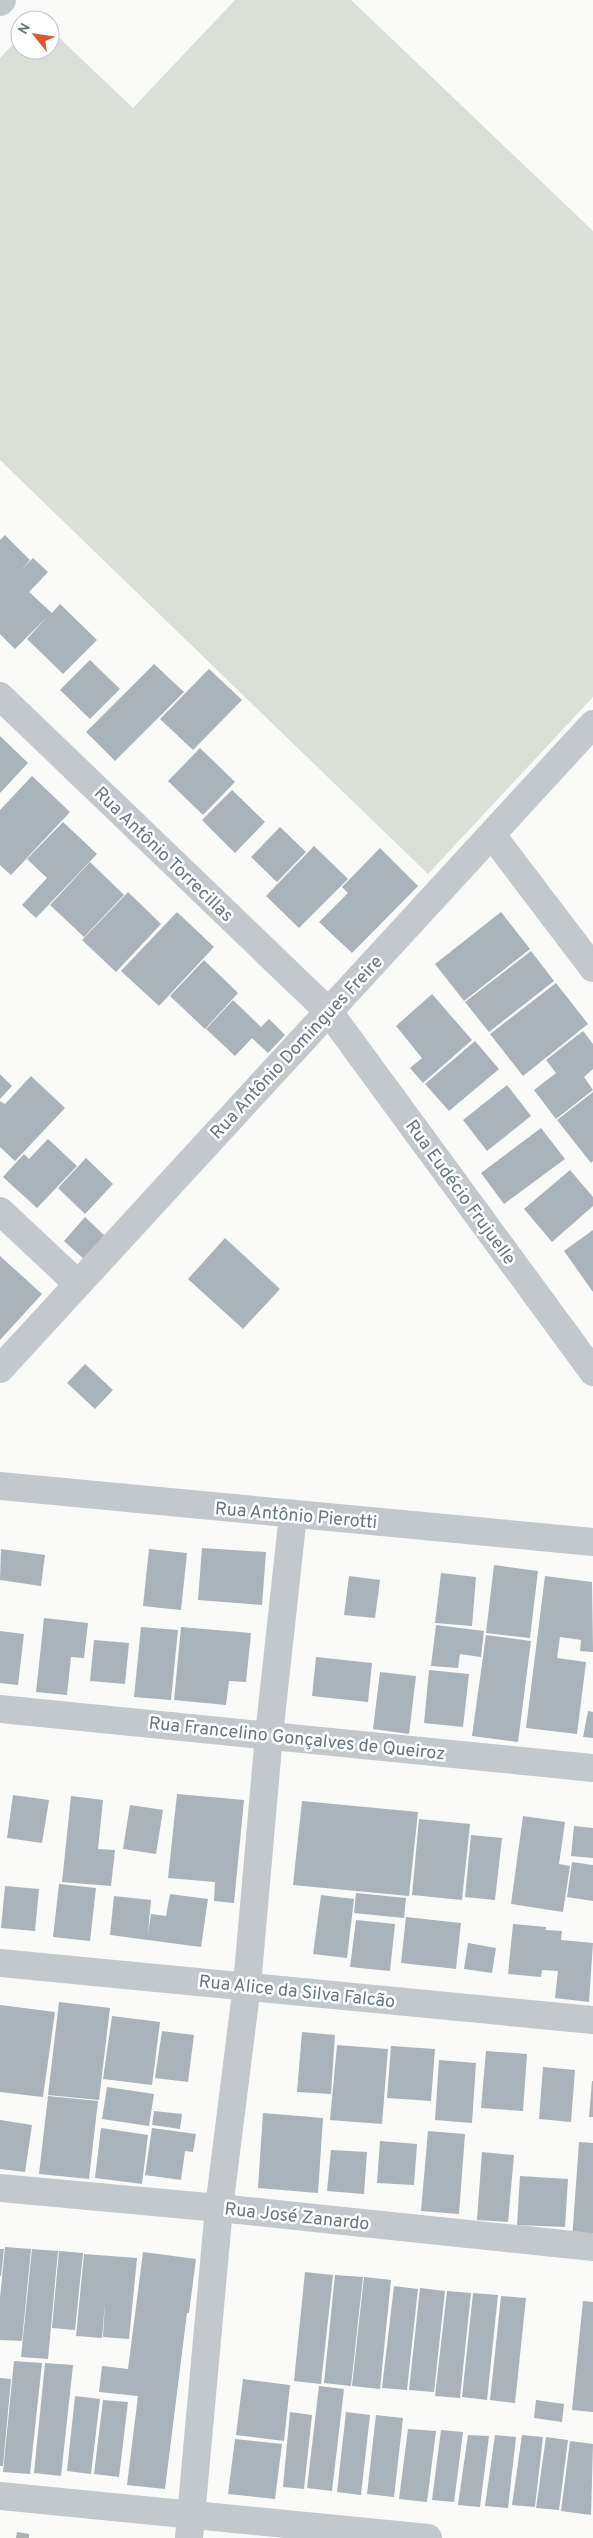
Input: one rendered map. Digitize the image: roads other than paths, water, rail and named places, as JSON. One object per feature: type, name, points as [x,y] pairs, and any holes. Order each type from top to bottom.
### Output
[{"type":"street","name":"Rua Antônio Torrecillas","points":[[0,696],[328,1012]]},
{"type":"street","name":"Rua Antônio Domingues Freire","points":[[0,1369],[593,724]]},
{"type":"street","points":[[492,835],[593,968]]},
{"type":"street","name":"Rua Eudécio Frujuelle","points":[[328,1012],[593,1372]]},
{"type":"street","points":[[0,1211],[78,1284]]},
{"type":"street","name":"Rua Antônio Pierotti","points":[[0,1486],[593,1542]]},
{"type":"street","points":[[190,2527],[218,2208],[247,1985],[269,1736],[293,1515]]},
{"type":"street","name":"Rua Francelino Gonçalves de Queiroz","points":[[0,1709],[593,1768]]},
{"type":"street","name":"Rua Alice da Silva Falcão","points":[[0,1963],[247,1985],[593,2020]]},
{"type":"street","name":"Rua José Zanardo","points":[[0,2188],[218,2208],[593,2247]]},
{"type":"street","points":[[0,2496],[190,2527],[428,2538]]}]
